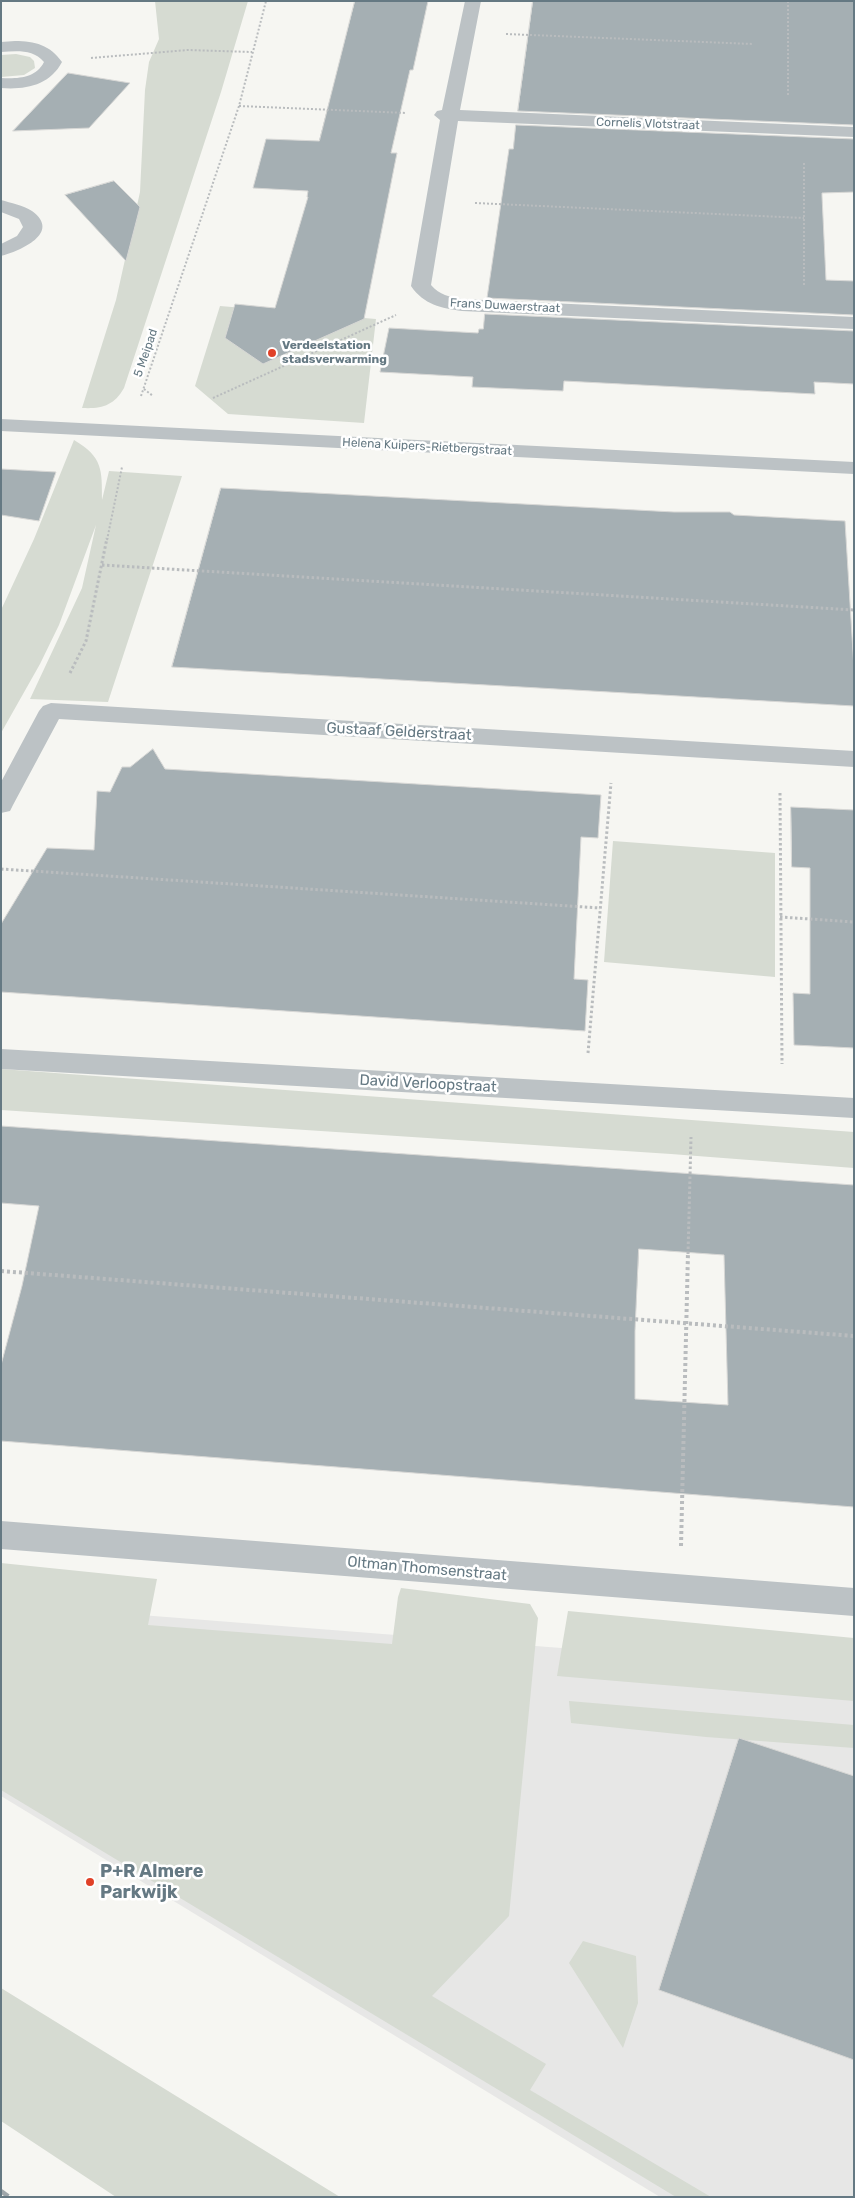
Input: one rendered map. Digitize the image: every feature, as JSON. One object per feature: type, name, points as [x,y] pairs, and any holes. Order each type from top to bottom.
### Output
[{"type":"street","name":"Frans Duwaerstraat","points":[[473,1],[468,32],[446,115],[435,201],[421,286],[428,296],[441,302],[462,305],[854,323]]},
{"type":"street","points":[[1,47],[23,46],[35,48],[44,52],[53,62],[51,69],[34,80],[21,83],[1,83]]},
{"type":"street","name":"Cornelis Vlotstraat","points":[[446,115],[854,132]]},
{"type":"street","points":[[1,206],[25,213],[31,219],[33,227],[30,234],[22,242],[1,250]]},
{"type":"street","name":"Helena Kuipers-Rietbergstraat","points":[[1,425],[854,468]]},
{"type":"street","points":[[1,805],[51,711]]},
{"type":"street","name":"Gustaaf Gelderstraat","points":[[51,711],[854,758]]},
{"type":"street","name":"David Verloopstraat","points":[[1,1059],[854,1108]]},
{"type":"street","name":"Oltman Thomsenstraat","points":[[1,1535],[854,1602]]},
{"type":"path","name":"5 Meipad","points":[[51,711],[86,641],[129,432],[239,106],[266,1]]},
{"type":"path","points":[[788,1],[796,130],[804,218],[803,320]]},
{"type":"path","points":[[468,32],[753,44]]},
{"type":"path","points":[[53,62],[133,53],[188,50],[252,52]]},
{"type":"path","points":[[239,106],[446,115]]},
{"type":"path","points":[[435,201],[804,218]]},
{"type":"path","points":[[210,400],[433,298]]},
{"type":"path","points":[[144,389],[154,397]]},
{"type":"path","points":[[102,565],[854,610]]},
{"type":"path","points":[[585,1093],[614,744]]},
{"type":"path","points":[[780,754],[783,1104]]},
{"type":"path","points":[[1,869],[600,908]]},
{"type":"path","points":[[780,917],[854,922]]},
{"type":"path","points":[[680,1589],[692,1099]]},
{"type":"path","points":[[1,1271],[854,1336]]},
{"type":"shaded area","points":[[155,1],[248,1],[221,92],[124,388],[111,403],[101,407],[82,408],[116,300],[140,192],[145,90],[149,62],[159,39]]},
{"type":"shaded area","points":[[16,54],[30,57],[34,61],[35,68],[24,75],[1,77],[1,55]]},
{"type":"shaded area","points":[[220,306],[376,319],[364,423],[228,414],[195,386]]},
{"type":"shaded area","points":[[74,440],[91,452],[99,465],[102,480],[102,500],[109,471],[182,476],[108,702],[30,699],[82,588],[96,525],[59,625],[40,664],[1,733],[1,610],[34,539]]},
{"type":"shaded area","points":[[613,841],[775,853],[775,977],[604,962]]},
{"type":"shaded area","points":[[1,1069],[854,1132],[854,1168],[671,1154],[1,1110]]},
{"type":"shaded area","points":[[1,1563],[157,1579],[148,1625],[392,1644],[398,1597],[401,1588],[530,1604],[538,1618],[509,1916],[432,1996],[546,2064],[530,2090],[711,2197],[676,2197],[1,1790]]},
{"type":"shaded area","points":[[1,1604],[854,1671],[854,2197],[660,2197],[1,1796]]},
{"type":"shaded area","points":[[568,1611],[854,1638],[854,1701],[557,1676]]},
{"type":"shaded area","points":[[569,1701],[854,1725],[854,1748],[706,1737],[571,1723]]},
{"type":"shaded area","points":[[583,1941],[636,1956],[638,2003],[623,2048],[569,1963]]},
{"type":"shaded area","points":[[1,1988],[340,2197],[116,2197],[1,2121]]},
{"type":"building","points":[[355,1],[428,1],[413,70],[410,70],[391,153],[397,153],[364,319],[263,364],[225,338],[235,304],[275,308],[308,197],[308,191],[253,188],[266,139],[319,141]]},
{"type":"building","points":[[533,1],[854,1],[854,125],[518,111]]},
{"type":"building","points":[[68,73],[130,83],[89,128],[13,131]]},
{"type":"building","points":[[516,125],[854,139],[854,192],[822,193],[822,196],[826,280],[854,281],[854,315],[487,298],[509,149],[513,149]]},
{"type":"building","points":[[114,181],[140,207],[126,261],[65,195]]},
{"type":"building","points":[[485,314],[854,331],[854,384],[814,382],[815,394],[564,381],[563,391],[472,387],[473,377],[380,372],[389,328],[478,333],[479,329],[483,329]]},
{"type":"building","points":[[1,469],[56,472],[39,521],[1,515]]},
{"type":"building","points":[[221,488],[674,512],[730,512],[734,515],[845,521],[854,669],[854,706],[172,667]]},
{"type":"building","points":[[153,749],[165,769],[601,795],[598,838],[581,837],[574,979],[588,980],[585,1031],[1,992],[1,924],[47,848],[94,850],[97,791],[110,792],[122,767],[130,767]]},
{"type":"building","points":[[791,807],[854,810],[854,1048],[794,1045],[793,993],[810,994],[810,868],[792,867]]},
{"type":"building","points":[[1,1126],[854,1185],[854,1507],[1,1441],[1,1365],[22,1286],[39,1206],[1,1203]],"holes":[[[639,1249],[724,1255],[728,1405],[635,1399],[635,1331]]]},
{"type":"building","points":[[739,1738],[854,1776],[854,2060],[659,1990]]},
{"type":"railway","points":[[1,2191],[9,2197]]},
{"type":"place","name":"Verdeelstation stadsverwarming","points":[[272,353]]},
{"type":"place","name":"P+R Almere Parkwijk","points":[[90,1882]]}]
